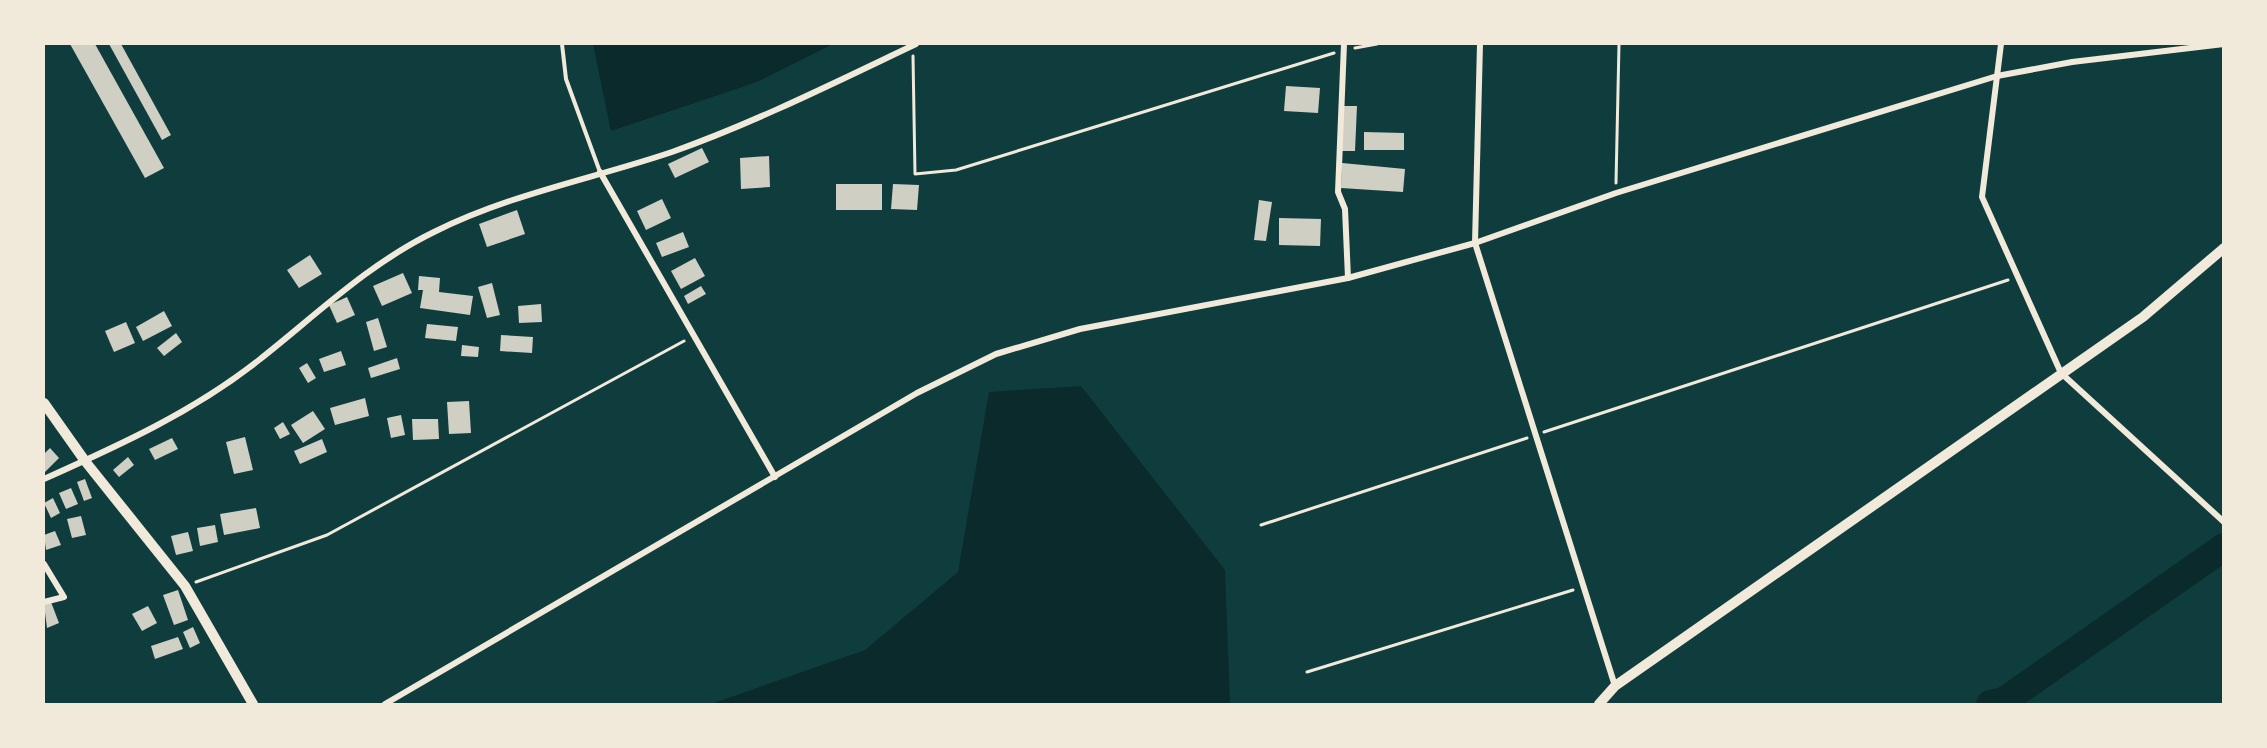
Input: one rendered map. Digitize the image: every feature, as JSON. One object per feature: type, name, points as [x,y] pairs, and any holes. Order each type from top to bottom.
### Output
[{"type":"main road","points":[[1599,705],[1615,686],[2143,317],[2223,248]]},
{"type":"main road","points":[[44,403],[85,461],[185,586],[253,705]]},
{"type":"street","points":[[44,478],[181,415],[258,361],[326,303],[431,233],[486,208],[672,152],[821,89],[914,44]]},
{"type":"street","points":[[1479,44],[1475,243],[1615,686]]},
{"type":"street","points":[[2001,44],[1982,197],[2061,373],[2223,522]]},
{"type":"street","points":[[385,705],[917,393],[996,354],[1080,329],[1348,278],[1475,243],[1616,193],[1997,76],[2072,63],[2223,44]]},
{"type":"street","points":[[1343,47],[1338,192],[1346,209],[1348,278]]},
{"type":"street","points":[[600,172],[775,477]]},
{"type":"street","points":[[44,564],[64,597],[44,602]]},
{"type":"lane","points":[[562,44],[566,79],[600,172]]},
{"type":"path","points":[[914,44],[915,174],[956,170],[1343,47],[1377,44]]},
{"type":"path","points":[[1616,193],[1619,44]]},
{"type":"path","points":[[1261,525],[2019,276]]},
{"type":"path","points":[[185,586],[327,535],[693,336]]},
{"type":"path","points":[[1307,672],[1583,586]]},
{"type":"water","points":[[593,44],[833,44],[757,82],[611,131]]},
{"type":"water","points":[[1081,386],[1225,570],[1230,704],[711,704],[865,650],[958,572],[989,392]]},
{"type":"building","points":[[70,44],[95,44],[164,168],[145,178]]},
{"type":"building","points":[[109,44],[121,44],[171,135],[162,140]]},
{"type":"building","points":[[1286,86],[1320,88],[1318,113],[1284,111]]},
{"type":"building","points":[[1342,106],[1357,106],[1355,151],[1340,151]]},
{"type":"building","points":[[1364,132],[1404,133],[1404,150],[1364,150]]},
{"type":"building","points":[[702,148],[709,162],[675,178],[668,164]]},
{"type":"building","points":[[769,156],[770,187],[741,189],[740,158]]},
{"type":"building","points":[[1342,163],[1405,169],[1403,192],[1341,188]]},
{"type":"building","points":[[836,184],[882,184],[882,210],[836,210]]},
{"type":"building","points":[[893,184],[919,185],[917,210],[891,209]]},
{"type":"building","points":[[662,199],[671,218],[646,230],[637,211]]},
{"type":"building","points":[[1259,200],[1272,202],[1266,241],[1254,240]]},
{"type":"building","points":[[517,210],[525,234],[487,247],[479,224]]},
{"type":"building","points":[[1279,218],[1321,219],[1320,246],[1279,245]]},
{"type":"building","points":[[683,232],[689,247],[662,257],[656,243]]},
{"type":"building","points":[[310,255],[322,274],[299,288],[287,270]]},
{"type":"building","points":[[695,258],[705,276],[681,289],[671,271]]},
{"type":"building","points":[[403,273],[412,293],[382,306],[373,286]]},
{"type":"building","points":[[419,276],[440,278],[439,292],[473,296],[470,315],[420,308],[423,290],[418,290]]},
{"type":"building","points":[[492,283],[500,315],[487,318],[478,287]]},
{"type":"building","points":[[701,286],[706,294],[688,304],[684,296]]},
{"type":"building","points":[[347,297],[355,315],[337,323],[329,305]]},
{"type":"building","points":[[541,304],[542,322],[519,323],[518,306]]},
{"type":"building","points":[[164,311],[172,326],[143,341],[136,327]]},
{"type":"building","points":[[378,318],[387,347],[374,351],[366,322]]},
{"type":"building","points":[[126,322],[135,343],[114,352],[105,331]]},
{"type":"building","points":[[427,324],[458,327],[456,341],[425,338]]},
{"type":"building","points":[[176,333],[182,342],[164,356],[157,348]]},
{"type":"building","points":[[501,335],[533,337],[532,353],[500,351]]},
{"type":"building","points":[[462,345],[479,347],[478,357],[461,356]]},
{"type":"building","points":[[341,351],[346,365],[324,372],[319,359]]},
{"type":"building","points":[[397,358],[400,369],[371,378],[368,368]]},
{"type":"building","points":[[307,363],[316,378],[308,383],[299,368]]},
{"type":"building","points":[[365,398],[369,416],[335,425],[330,408]]},
{"type":"building","points":[[469,401],[471,433],[449,434],[447,402]]},
{"type":"building","points":[[313,411],[325,429],[303,443],[291,425]]},
{"type":"building","points":[[401,415],[405,435],[391,438],[387,418]]},
{"type":"building","points":[[412,419],[438,419],[439,439],[413,440]]},
{"type":"building","points":[[283,422],[290,434],[280,439],[274,428]]},
{"type":"building","points":[[245,437],[253,470],[234,474],[226,442]]},
{"type":"building","points":[[172,438],[178,449],[155,460],[149,449]]},
{"type":"building","points":[[322,439],[327,452],[300,464],[294,451]]},
{"type":"building","points":[[50,448],[59,458],[44,473],[44,454]]},
{"type":"building","points":[[128,457],[134,465],[119,477],[113,470]]},
{"type":"building","points":[[85,479],[92,498],[84,501],[77,482]]},
{"type":"building","points":[[71,488],[78,504],[66,509],[59,493]]},
{"type":"building","points":[[53,498],[60,513],[51,518],[44,503]]},
{"type":"building","points":[[256,508],[260,528],[224,535],[220,514]]},
{"type":"building","points":[[81,516],[86,535],[72,538],[67,519]]},
{"type":"building","points":[[215,525],[218,542],[200,546],[197,528]]},
{"type":"building","points":[[55,531],[61,545],[46,550],[44,535]]},
{"type":"building","points":[[188,532],[193,551],[176,555],[171,536]]},
{"type":"building","points":[[178,590],[188,620],[174,625],[163,595]]},
{"type":"building","points":[[51,602],[59,623],[47,628],[44,605]]},
{"type":"building","points":[[148,606],[157,623],[142,631],[132,614]]},
{"type":"building","points":[[193,627],[200,643],[190,648],[183,632]]},
{"type":"building","points":[[178,637],[183,649],[155,659],[151,646]]},
{"type":"waterway","points":[[1990,704],[2004,701],[2224,547]]},
{"type":"waterway","points":[[2000,704],[2004,701]]}]
